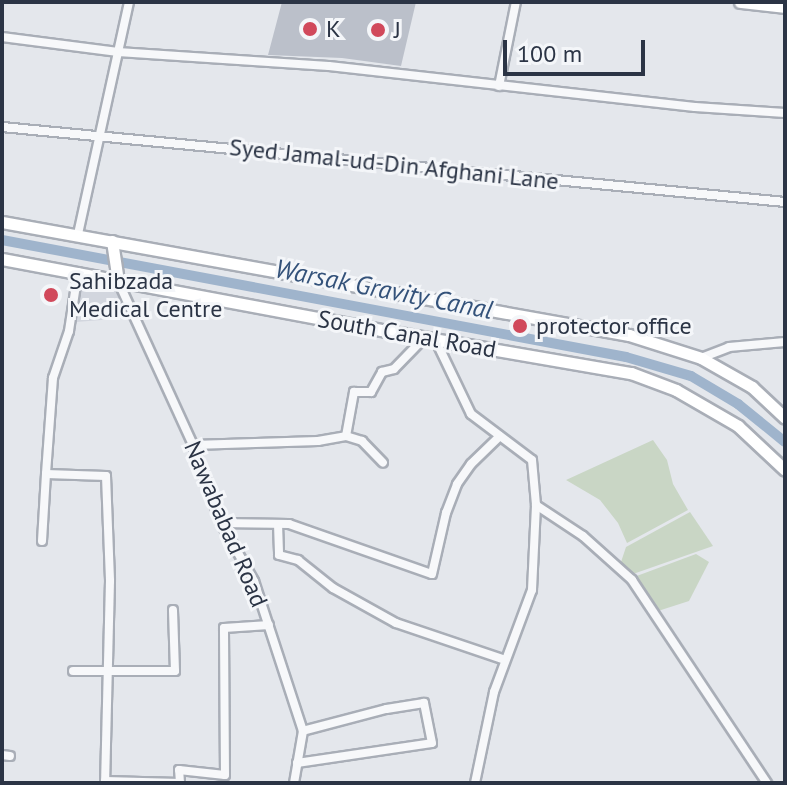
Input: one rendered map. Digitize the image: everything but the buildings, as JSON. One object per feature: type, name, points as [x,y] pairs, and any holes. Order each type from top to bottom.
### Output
[{"type":"main road","points":[[740,2],[778,5]]},
{"type":"main road","points":[[2,222],[629,335],[701,358],[752,387],[785,418]]},
{"type":"main road","points":[[112,241],[117,277]]},
{"type":"main road","name":"South Canal Road","points":[[2,259],[117,277],[430,338],[631,373],[676,390],[738,426],[785,470]]},
{"type":"street","points":[[78,234],[129,2]]},
{"type":"street","points":[[499,86],[516,2]]},
{"type":"street","points":[[2,37],[118,52],[329,66],[499,86],[785,113]]},
{"type":"street","name":"Syed Jamal-ud-Din Afghani Lane","points":[[2,127],[785,202]]},
{"type":"street","points":[[42,541],[53,378],[69,331],[78,272]]},
{"type":"street","name":"Nawababad Road","points":[[117,277],[193,445],[221,523],[254,581],[303,731],[294,783]]},
{"type":"street","points":[[346,436],[354,392],[371,392],[382,372],[394,369],[430,338],[471,414],[532,460],[536,505],[532,590],[494,692],[475,783]]},
{"type":"street","points":[[701,358],[729,347],[785,342]]},
{"type":"street","points":[[193,445],[318,441],[346,436],[362,441],[383,463]]},
{"type":"street","points":[[221,523],[289,524],[432,574],[446,513],[457,484],[471,464],[500,436]]},
{"type":"street","points":[[46,474],[106,476],[110,581],[105,781],[180,783],[179,770],[225,775],[224,628],[269,625]]},
{"type":"street","points":[[536,505],[583,536],[632,580],[767,783]]},
{"type":"street","points":[[278,524],[279,555],[298,560],[333,588],[396,623],[505,660]]},
{"type":"street","points":[[73,671],[175,671],[173,610]]},
{"type":"street","points":[[297,763],[432,743],[424,703],[303,731]]},
{"type":"shaded area","points":[[79,274],[115,283],[126,318],[76,322]]},
{"type":"green space","points":[[653,440],[667,460],[673,484],[688,510],[627,543],[618,523],[600,500],[566,480]]},
{"type":"green space","points":[[690,512],[713,546],[633,574],[620,565],[626,547]]},
{"type":"green space","points":[[696,554],[709,562],[689,601],[658,611],[634,577]]},
{"type":"waterway","name":"Warsak Gravity Canal","points":[[2,240],[626,357],[691,376],[738,404],[785,442]]},
{"type":"place","name":"K","points":[[310,29]]},
{"type":"place","name":"J","points":[[378,30]]},
{"type":"place","name":"Sahibzada Medical Centre","points":[[51,295]]},
{"type":"place","name":"protector office","points":[[520,326]]}]
